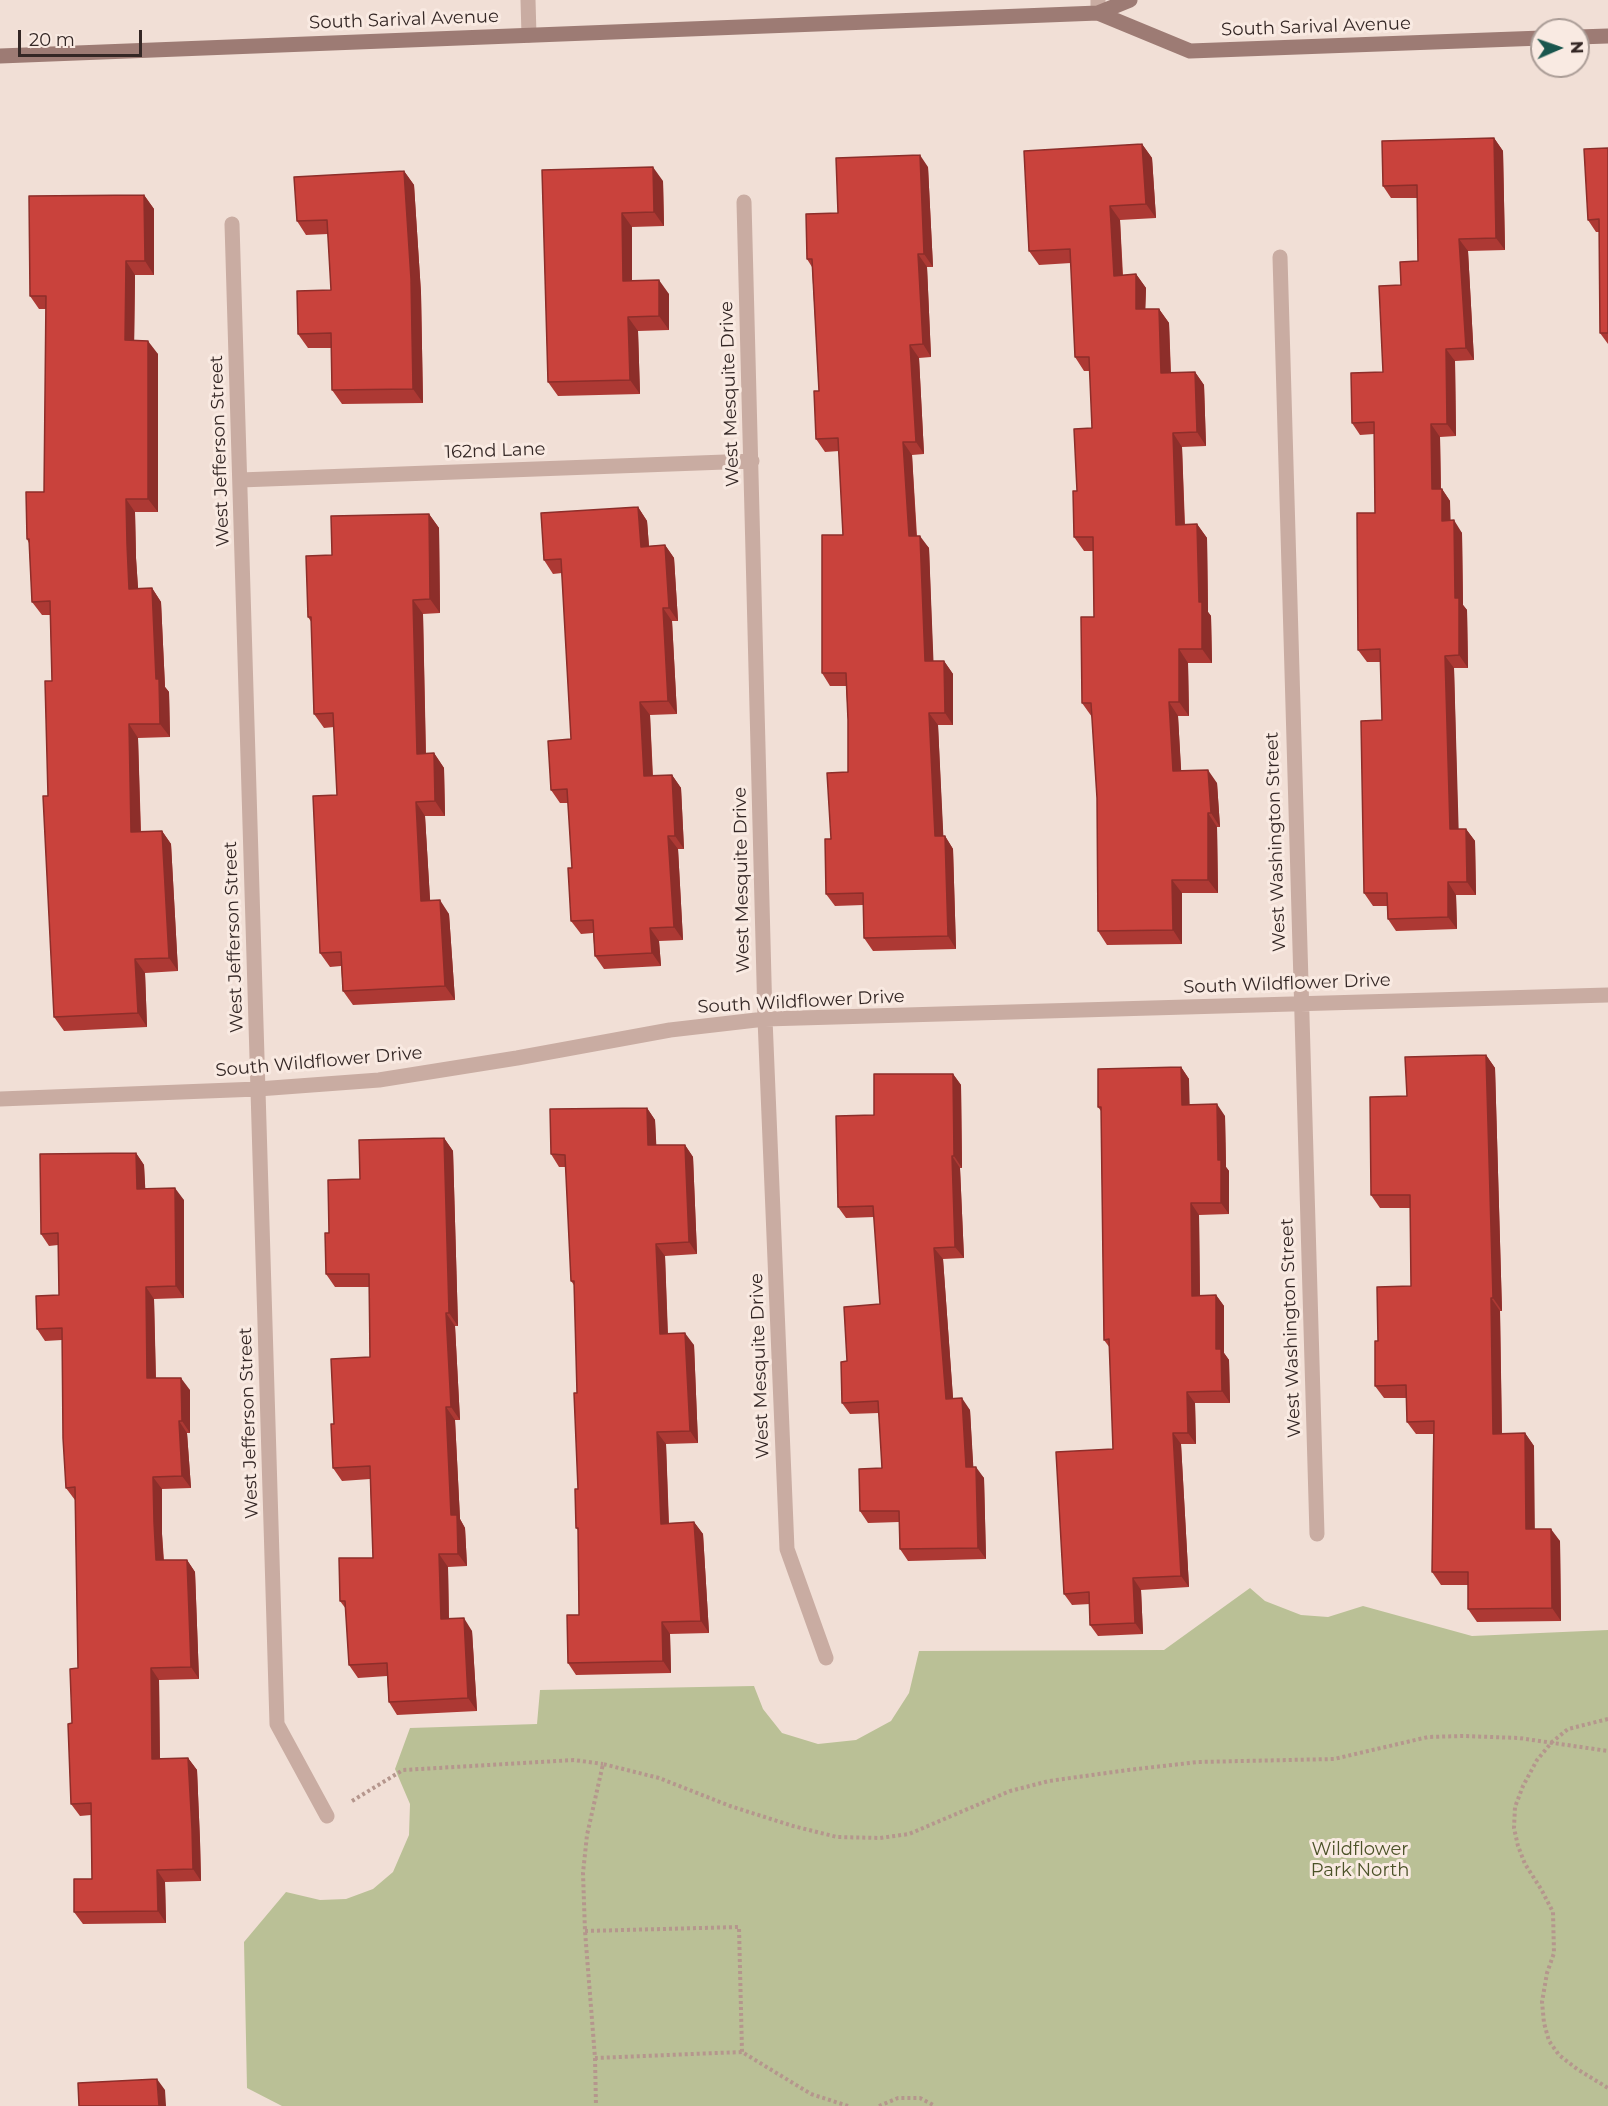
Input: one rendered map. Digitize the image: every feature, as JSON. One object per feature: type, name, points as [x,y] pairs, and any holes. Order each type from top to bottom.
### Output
[{"type":"main road","name":"South Sarival Avenue","points":[[0,56],[762,27],[1098,6],[1130,0]]},
{"type":"main road","name":"South Sarival Avenue","points":[[1098,6],[1190,51],[1530,38]]},
{"type":"main road","points":[[1590,37],[1608,36]]},
{"type":"street","points":[[528,0],[529,35]]},
{"type":"street","name":"West Mesquite Drive","points":[[744,201],[765,1019],[787,1549],[826,1658]]},
{"type":"street","name":"West Jefferson Street","points":[[232,224],[277,1724],[327,1816]]},
{"type":"street","name":"West Washington Street","points":[[1280,257],[1317,1534]]},
{"type":"street","name":"162nd Lane","points":[[240,480],[752,461]]},
{"type":"street","name":"South Wildflower Drive","points":[[0,1099],[258,1089],[379,1080],[670,1030],[765,1019],[1608,995]]},
{"type":"path","points":[[1608,1719],[1568,1729],[1552,1742],[1537,1760],[1523,1786],[1515,1807],[1514,1828],[1518,1846],[1526,1864],[1553,1912],[1554,1953],[1547,1973],[1542,2002],[1549,2041],[1559,2055],[1608,2088]]},
{"type":"path","points":[[327,1816],[403,1770],[563,1761],[603,1764],[659,1778],[730,1806],[837,1837],[880,1838],[909,1834],[1010,1791],[1049,1781],[1128,1770],[1198,1762],[1334,1759],[1428,1737],[1519,1738],[1608,1751]]},
{"type":"path","points":[[596,2106],[583,1873],[587,1835],[603,1764]]},
{"type":"path","points":[[585,1931],[739,1928],[742,2052]]},
{"type":"path","points":[[595,2058],[742,2052],[811,2094],[848,2106]]},
{"type":"path","points":[[879,2106],[898,2098],[920,2098],[935,2106]]},
{"type":"green space","name":"Wildflower Park North","points":[[1250,1588],[1265,1601],[1301,1615],[1328,1617],[1363,1606],[1472,1636],[1608,1630],[1608,2106],[282,2106],[247,2088],[244,1942],[286,1892],[320,1900],[346,1899],[373,1889],[393,1872],[409,1835],[410,1804],[395,1769],[410,1728],[537,1724],[540,1690],[754,1686],[763,1709],[782,1733],[818,1744],[856,1740],[891,1721],[909,1693],[919,1651],[1164,1650]]},
{"type":"building","points":[[1494,138],[1496,238],[1459,239],[1466,348],[1446,349],[1447,424],[1431,424],[1432,489],[1442,489],[1442,521],[1454,520],[1455,598],[1459,598],[1459,655],[1445,656],[1450,829],[1466,829],[1467,882],[1448,882],[1448,917],[1388,919],[1387,893],[1364,893],[1361,721],[1382,720],[1380,649],[1358,650],[1357,513],[1375,513],[1374,422],[1352,423],[1351,373],[1383,372],[1379,286],[1401,285],[1400,262],[1418,261],[1417,185],[1383,186],[1382,141]]},
{"type":"building","points":[[1142,144],[1146,204],[1110,206],[1114,276],[1136,274],[1136,309],[1159,309],[1161,373],[1195,372],[1197,432],[1173,433],[1176,525],[1197,524],[1199,602],[1202,602],[1202,649],[1179,649],[1179,702],[1169,702],[1173,771],[1208,770],[1211,813],[1208,813],[1208,880],[1172,880],[1173,930],[1098,931],[1097,798],[1091,703],[1082,703],[1081,617],[1094,617],[1093,537],[1074,537],[1073,491],[1077,491],[1074,429],[1092,428],[1089,357],[1075,357],[1070,249],[1029,251],[1024,151]]},
{"type":"building","points":[[1608,148],[1608,333],[1600,333],[1599,219],[1588,220],[1584,149]]},
{"type":"building","points":[[920,155],[924,254],[918,254],[923,344],[910,345],[916,442],[903,442],[909,536],[920,536],[925,661],[944,661],[945,713],[929,713],[935,836],[945,836],[948,936],[864,938],[863,893],[826,894],[825,839],[831,839],[827,773],[848,772],[848,720],[846,673],[822,673],[822,535],[843,535],[838,438],[816,439],[814,391],[819,391],[812,259],[807,259],[806,214],[838,213],[836,158]]},
{"type":"building","points":[[653,167],[654,212],[622,213],[623,281],[659,280],[659,316],[628,317],[630,380],[548,382],[542,170]]},
{"type":"building","points":[[404,171],[411,279],[413,389],[332,390],[331,333],[298,334],[297,291],[331,290],[327,220],[297,221],[294,177]]},
{"type":"building","points":[[144,195],[145,261],[126,261],[125,340],[148,341],[148,499],[126,499],[127,544],[129,589],[152,588],[160,724],[129,724],[131,832],[162,831],[169,958],[135,959],[138,1013],[54,1017],[43,796],[48,796],[45,681],[52,681],[50,601],[32,602],[26,492],[44,492],[46,296],[30,296],[29,196]]},
{"type":"building","points":[[638,507],[641,547],[665,545],[669,608],[663,608],[668,701],[640,702],[644,776],[672,775],[675,836],[668,836],[674,927],[650,928],[652,953],[595,956],[593,920],[571,921],[568,868],[572,868],[567,789],[551,790],[548,741],[571,739],[561,559],[544,560],[541,513]]},
{"type":"building","points":[[429,514],[430,599],[413,600],[417,754],[434,753],[435,801],[416,802],[421,901],[440,900],[445,986],[343,991],[341,952],[320,953],[313,796],[337,795],[333,713],[314,714],[311,617],[308,617],[306,556],[332,555],[331,516]]},
{"type":"building","points":[[1486,1055],[1493,1298],[1491,1298],[1493,1434],[1525,1433],[1526,1529],[1551,1529],[1552,1608],[1468,1609],[1468,1572],[1432,1572],[1434,1421],[1407,1422],[1406,1385],[1375,1386],[1375,1341],[1378,1341],[1377,1287],[1411,1286],[1410,1195],[1371,1195],[1370,1097],[1407,1096],[1405,1057]]},
{"type":"building","points":[[1181,1067],[1182,1105],[1217,1104],[1221,1203],[1191,1203],[1192,1296],[1216,1295],[1216,1349],[1221,1349],[1222,1391],[1187,1392],[1188,1433],[1173,1433],[1181,1576],[1133,1578],[1135,1623],[1090,1625],[1089,1592],[1064,1594],[1056,1452],[1113,1449],[1109,1339],[1104,1340],[1101,1107],[1098,1107],[1098,1069]]},
{"type":"building","points":[[874,1074],[953,1074],[954,1156],[952,1156],[955,1247],[934,1248],[946,1399],[962,1398],[966,1467],[976,1467],[978,1548],[900,1549],[899,1511],[860,1511],[859,1469],[882,1468],[878,1401],[842,1403],[841,1362],[847,1361],[844,1307],[880,1304],[873,1206],[838,1207],[836,1116],[874,1115]]},
{"type":"building","points":[[647,1108],[648,1145],[685,1145],[689,1242],[656,1244],[660,1334],[685,1333],[690,1431],[657,1432],[661,1524],[694,1522],[701,1621],[662,1622],[663,1661],[568,1663],[567,1615],[579,1615],[575,1489],[578,1489],[574,1393],[577,1393],[574,1281],[571,1281],[565,1155],[551,1154],[550,1109]]},
{"type":"building","points":[[444,1138],[449,1313],[446,1313],[451,1407],[446,1407],[451,1515],[457,1515],[458,1554],[439,1554],[441,1619],[464,1618],[468,1698],[389,1702],[387,1663],[349,1665],[345,1601],[340,1601],[339,1558],[373,1558],[370,1466],[333,1468],[331,1424],[334,1424],[331,1359],[370,1357],[369,1274],[326,1274],[325,1233],[329,1233],[328,1180],[360,1179],[359,1140]]},
{"type":"building","points":[[136,1153],[137,1189],[175,1188],[176,1286],[146,1287],[147,1378],[181,1378],[182,1421],[179,1421],[182,1476],[153,1477],[154,1522],[156,1560],[187,1560],[191,1667],[151,1668],[152,1759],[188,1758],[193,1869],[157,1870],[158,1911],[74,1912],[74,1879],[92,1879],[91,1803],[71,1804],[68,1724],[72,1723],[70,1669],[78,1668],[75,1487],[66,1488],[62,1328],[37,1329],[36,1296],[59,1295],[58,1233],[41,1234],[40,1154]]},
{"type":"building","points":[[157,2079],[159,2106],[79,2106],[78,2083]]}]
